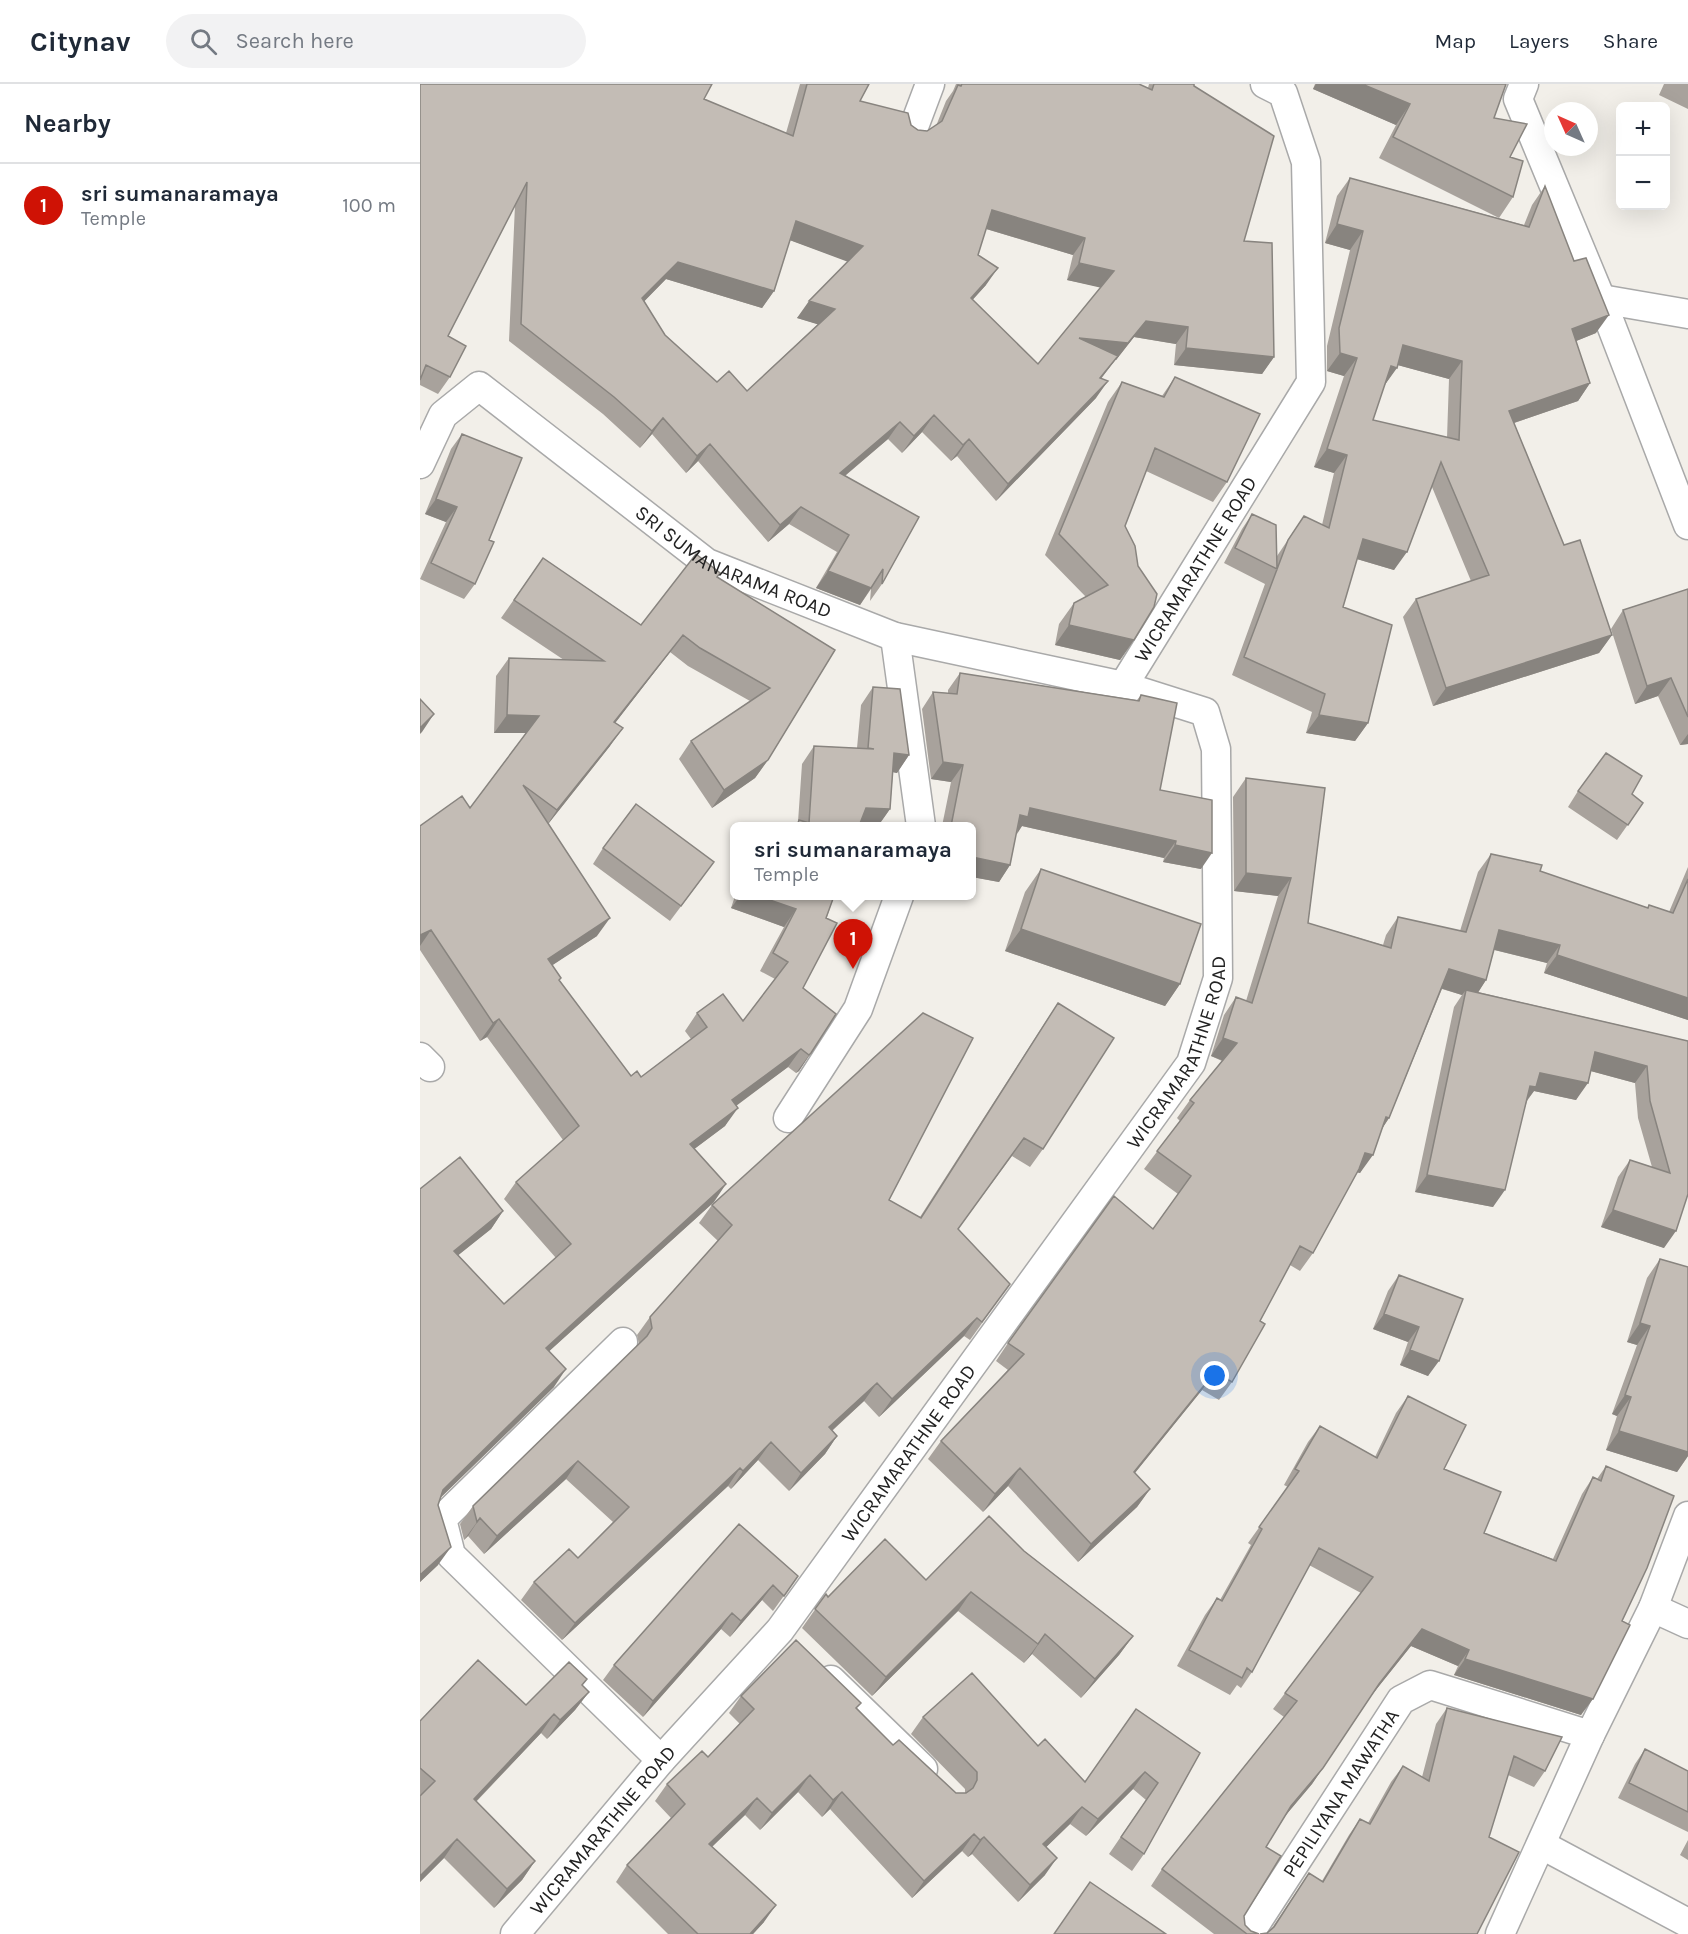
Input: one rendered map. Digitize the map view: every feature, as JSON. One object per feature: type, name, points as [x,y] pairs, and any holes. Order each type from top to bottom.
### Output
[{"type":"street","points":[[912,132],[930,84]]},
{"type":"street","name":"WICRAMARATHNE ROAD","points":[[515,1934],[661,1760],[797,1647],[1191,1063],[1218,978],[1216,749],[1205,712],[1123,686],[1311,382],[1306,162],[1283,93],[1264,84]]},
{"type":"street","points":[[1524,84],[1518,99],[1601,299],[1688,525]]},
{"type":"street","points":[[1601,299],[1688,314]]},
{"type":"street","name":"SRI SUMANARAMA ROAD","points":[[420,464],[443,415],[479,386],[706,563],[895,637],[1123,686]]},
{"type":"street","points":[[895,637],[920,822]]},
{"type":"street","points":[[788,1118],[858,1009],[898,900]]},
{"type":"street","points":[[623,1342],[442,1519],[452,1555],[661,1760]]},
{"type":"street","points":[[1500,1934],[1590,1735],[1653,1608],[1688,1516]]},
{"type":"street","points":[[1653,1608],[1688,1624]]},
{"type":"street","points":[[797,1647],[940,1786]]},
{"type":"street","name":"PEPILIYANA MAWATHA","points":[[1249,1934],[1401,1700],[1430,1685],[1590,1735]]},
{"type":"street","points":[[1542,1845],[1688,1923]]},
{"type":"building","points":[[420,84],[712,84],[704,99],[793,136],[807,84],[869,84],[860,101],[908,113],[911,125],[918,130],[927,131],[942,121],[958,85],[962,84],[1139,84],[1152,90],[1154,84],[1194,84],[1274,136],[1244,241],[1272,243],[1274,357],[1186,348],[1188,327],[1146,321],[1128,343],[1079,338],[1118,356],[1100,378],[1108,381],[1008,484],[969,439],[963,445],[934,415],[914,436],[900,422],[840,473],[919,517],[882,584],[883,569],[871,588],[828,571],[849,535],[801,507],[780,525],[710,444],[697,456],[663,418],[652,431],[614,397],[521,324],[527,182],[448,336],[466,346],[450,377],[426,365],[420,380]],"holes":[[[992,210],[1085,238],[1079,263],[1114,271],[1038,364],[971,298],[998,268],[978,255]],[[796,221],[863,246],[809,301],[835,309],[747,391],[729,371],[717,382],[665,335],[642,298],[678,262],[774,291]]]},
{"type":"building","points":[[1362,84],[1506,84],[1494,118],[1527,124],[1510,157],[1523,161],[1513,197],[1393,137],[1410,104]]},
{"type":"building","points":[[1350,178],[1529,227],[1545,186],[1574,261],[1586,258],[1609,315],[1572,329],[1590,383],[1509,411],[1564,545],[1580,540],[1612,635],[1446,688],[1416,599],[1489,575],[1441,462],[1407,552],[1363,539],[1343,607],[1392,625],[1368,723],[1319,715],[1325,694],[1244,657],[1288,540],[1304,516],[1329,528],[1347,455],[1327,449],[1357,358],[1340,353],[1339,328],[1363,231],[1337,224]],"holes":[[[1403,345],[1462,361],[1459,440],[1373,420],[1391,366],[1397,368]]]},
{"type":"building","points":[[1175,377],[1260,414],[1227,482],[1155,448],[1125,526],[1135,546],[1138,566],[1157,594],[1154,607],[1134,640],[1069,625],[1074,603],[1108,585],[1059,534],[1122,382],[1164,397]]},
{"type":"building","points":[[462,434],[522,458],[489,540],[494,542],[475,584],[431,563],[457,507],[436,499]]},
{"type":"building","points":[[1252,514],[1276,525],[1277,569],[1235,548]]},
{"type":"building","points":[[696,554],[720,573],[717,577],[835,650],[768,760],[724,790],[691,741],[770,688],[700,648],[683,635],[614,722],[623,728],[557,810],[523,785],[610,918],[548,959],[561,978],[559,980],[631,1076],[637,1071],[641,1077],[707,1027],[697,1013],[723,994],[743,1021],[788,962],[773,953],[796,909],[770,900],[833,900],[826,918],[837,923],[803,988],[836,1014],[809,1055],[801,1049],[732,1100],[738,1108],[690,1144],[726,1184],[546,1348],[566,1369],[443,1490],[438,1505],[451,1547],[420,1575],[420,1189],[460,1157],[503,1211],[454,1251],[504,1304],[571,1244],[516,1182],[579,1126],[499,1019],[493,1023],[431,930],[420,935],[420,826],[462,796],[470,808],[539,716],[507,715],[509,658],[604,661],[514,600],[543,558],[641,625]]},
{"type":"building","points":[[1688,589],[1688,717],[1671,678],[1647,686],[1623,610]]},
{"type":"building","points":[[960,673],[1139,701],[1141,695],[1177,703],[1160,790],[1212,800],[1212,853],[1175,845],[1176,841],[1030,808],[1028,817],[1020,815],[1010,865],[976,858],[976,822],[952,822],[963,765],[943,762],[933,692],[957,694]]},
{"type":"building","points":[[873,687],[900,689],[909,755],[894,753],[890,809],[866,808],[861,822],[809,822],[814,746],[874,749],[868,748]]},
{"type":"building","points":[[420,699],[434,714],[420,728]]},
{"type":"building","points":[[1606,753],[1642,776],[1632,794],[1643,803],[1628,825],[1578,791]]},
{"type":"building","points":[[1246,778],[1325,788],[1308,923],[1391,948],[1398,917],[1466,932],[1491,854],[1542,865],[1540,871],[1648,908],[1649,905],[1673,913],[1688,879],[1688,998],[1557,955],[1560,945],[1499,930],[1486,980],[1449,969],[1389,1118],[1386,1117],[1373,1155],[1365,1153],[1359,1169],[1313,1253],[1300,1246],[1260,1321],[1265,1324],[1232,1382],[1215,1372],[1134,1472],[1150,1489],[1091,1544],[1020,1468],[995,1494],[941,1441],[1024,1354],[1008,1343],[1114,1196],[1153,1229],[1191,1176],[1157,1151],[1194,1103],[1190,1100],[1237,1043],[1223,1038],[1236,997],[1252,1003],[1291,878],[1246,873]]},
{"type":"building","points":[[636,804],[714,862],[681,906],[603,848]]},
{"type":"building","points":[[1041,869],[1201,924],[1180,984],[1021,929]]},
{"type":"building","points":[[1466,990],[1688,1041],[1688,1194],[1676,1231],[1613,1210],[1630,1160],[1670,1173],[1650,1101],[1647,1066],[1595,1052],[1588,1083],[1540,1073],[1536,1087],[1530,1086],[1505,1190],[1427,1175]]},
{"type":"building","points":[[1058,1003],[1114,1038],[1043,1149],[1024,1138],[958,1229],[1010,1284],[982,1322],[977,1318],[892,1399],[877,1383],[829,1427],[837,1436],[801,1473],[771,1442],[743,1471],[740,1468],[575,1623],[534,1582],[569,1549],[578,1558],[629,1507],[578,1461],[497,1536],[480,1518],[477,1522],[473,1506],[647,1336],[652,1328],[650,1317],[732,1225],[712,1205],[923,1013],[973,1038],[889,1200],[921,1218]]},
{"type":"building","points":[[1660,1259],[1688,1267],[1688,1452],[1619,1431],[1631,1397],[1625,1395],[1650,1326],[1640,1323]]},
{"type":"building","points":[[1399,1275],[1463,1299],[1439,1361],[1410,1350],[1419,1327],[1384,1314]]},
{"type":"building","points":[[1408,1396],[1466,1425],[1444,1469],[1501,1492],[1484,1533],[1556,1561],[1593,1477],[1601,1481],[1606,1466],[1674,1496],[1647,1568],[1622,1621],[1630,1625],[1593,1699],[1465,1659],[1469,1650],[1422,1629],[1379,1684],[1323,1768],[1291,1806],[1266,1847],[1281,1856],[1244,1916],[1245,1925],[1251,1931],[1259,1934],[1247,1934],[1162,1869],[1297,1701],[1285,1693],[1373,1577],[1319,1548],[1252,1672],[1247,1668],[1242,1678],[1189,1650],[1217,1598],[1222,1601],[1262,1529],[1259,1527],[1299,1471],[1295,1469],[1320,1426],[1377,1458]]},
{"type":"building","points":[[989,1516],[1024,1551],[1133,1636],[1095,1679],[1045,1634],[1038,1644],[971,1592],[886,1677],[815,1609],[826,1594],[828,1597],[885,1539],[926,1580]]},
{"type":"building","points":[[739,1524],[798,1576],[784,1596],[773,1585],[741,1621],[732,1613],[653,1701],[614,1665]]},
{"type":"building","points":[[796,1640],[861,1703],[856,1708],[893,1745],[899,1740],[956,1793],[966,1793],[973,1788],[977,1780],[977,1772],[923,1717],[972,1673],[1038,1746],[1045,1739],[1085,1782],[1136,1709],[1200,1753],[1144,1854],[1121,1837],[1158,1783],[1145,1772],[1098,1819],[1082,1807],[1043,1844],[1057,1858],[1030,1885],[984,1837],[980,1840],[974,1834],[924,1881],[842,1792],[833,1800],[810,1775],[772,1813],[757,1798],[709,1844],[776,1905],[750,1934],[698,1934],[627,1865],[685,1804],[667,1784],[702,1751],[708,1757],[754,1709],[741,1696]]},
{"type":"building","points":[[478,1660],[526,1705],[569,1662],[587,1679],[582,1685],[589,1692],[560,1720],[554,1714],[474,1799],[535,1861],[507,1889],[457,1839],[420,1876],[420,1796],[435,1781],[420,1768],[420,1721]]},
{"type":"building","points":[[1447,1708],[1562,1737],[1545,1771],[1514,1756],[1489,1837],[1519,1852],[1477,1934],[1260,1934],[1267,1933],[1274,1927],[1309,1873],[1323,1882],[1360,1819],[1370,1824],[1403,1766],[1429,1781]]},
{"type":"building","points":[[1645,1749],[1688,1771],[1688,1812],[1629,1783]]},
{"type":"building","points":[[1090,1882],[1166,1934],[1054,1934]]},
{"type":"place","name":"sri sumanaramaya","points":[[853,969]]}]
